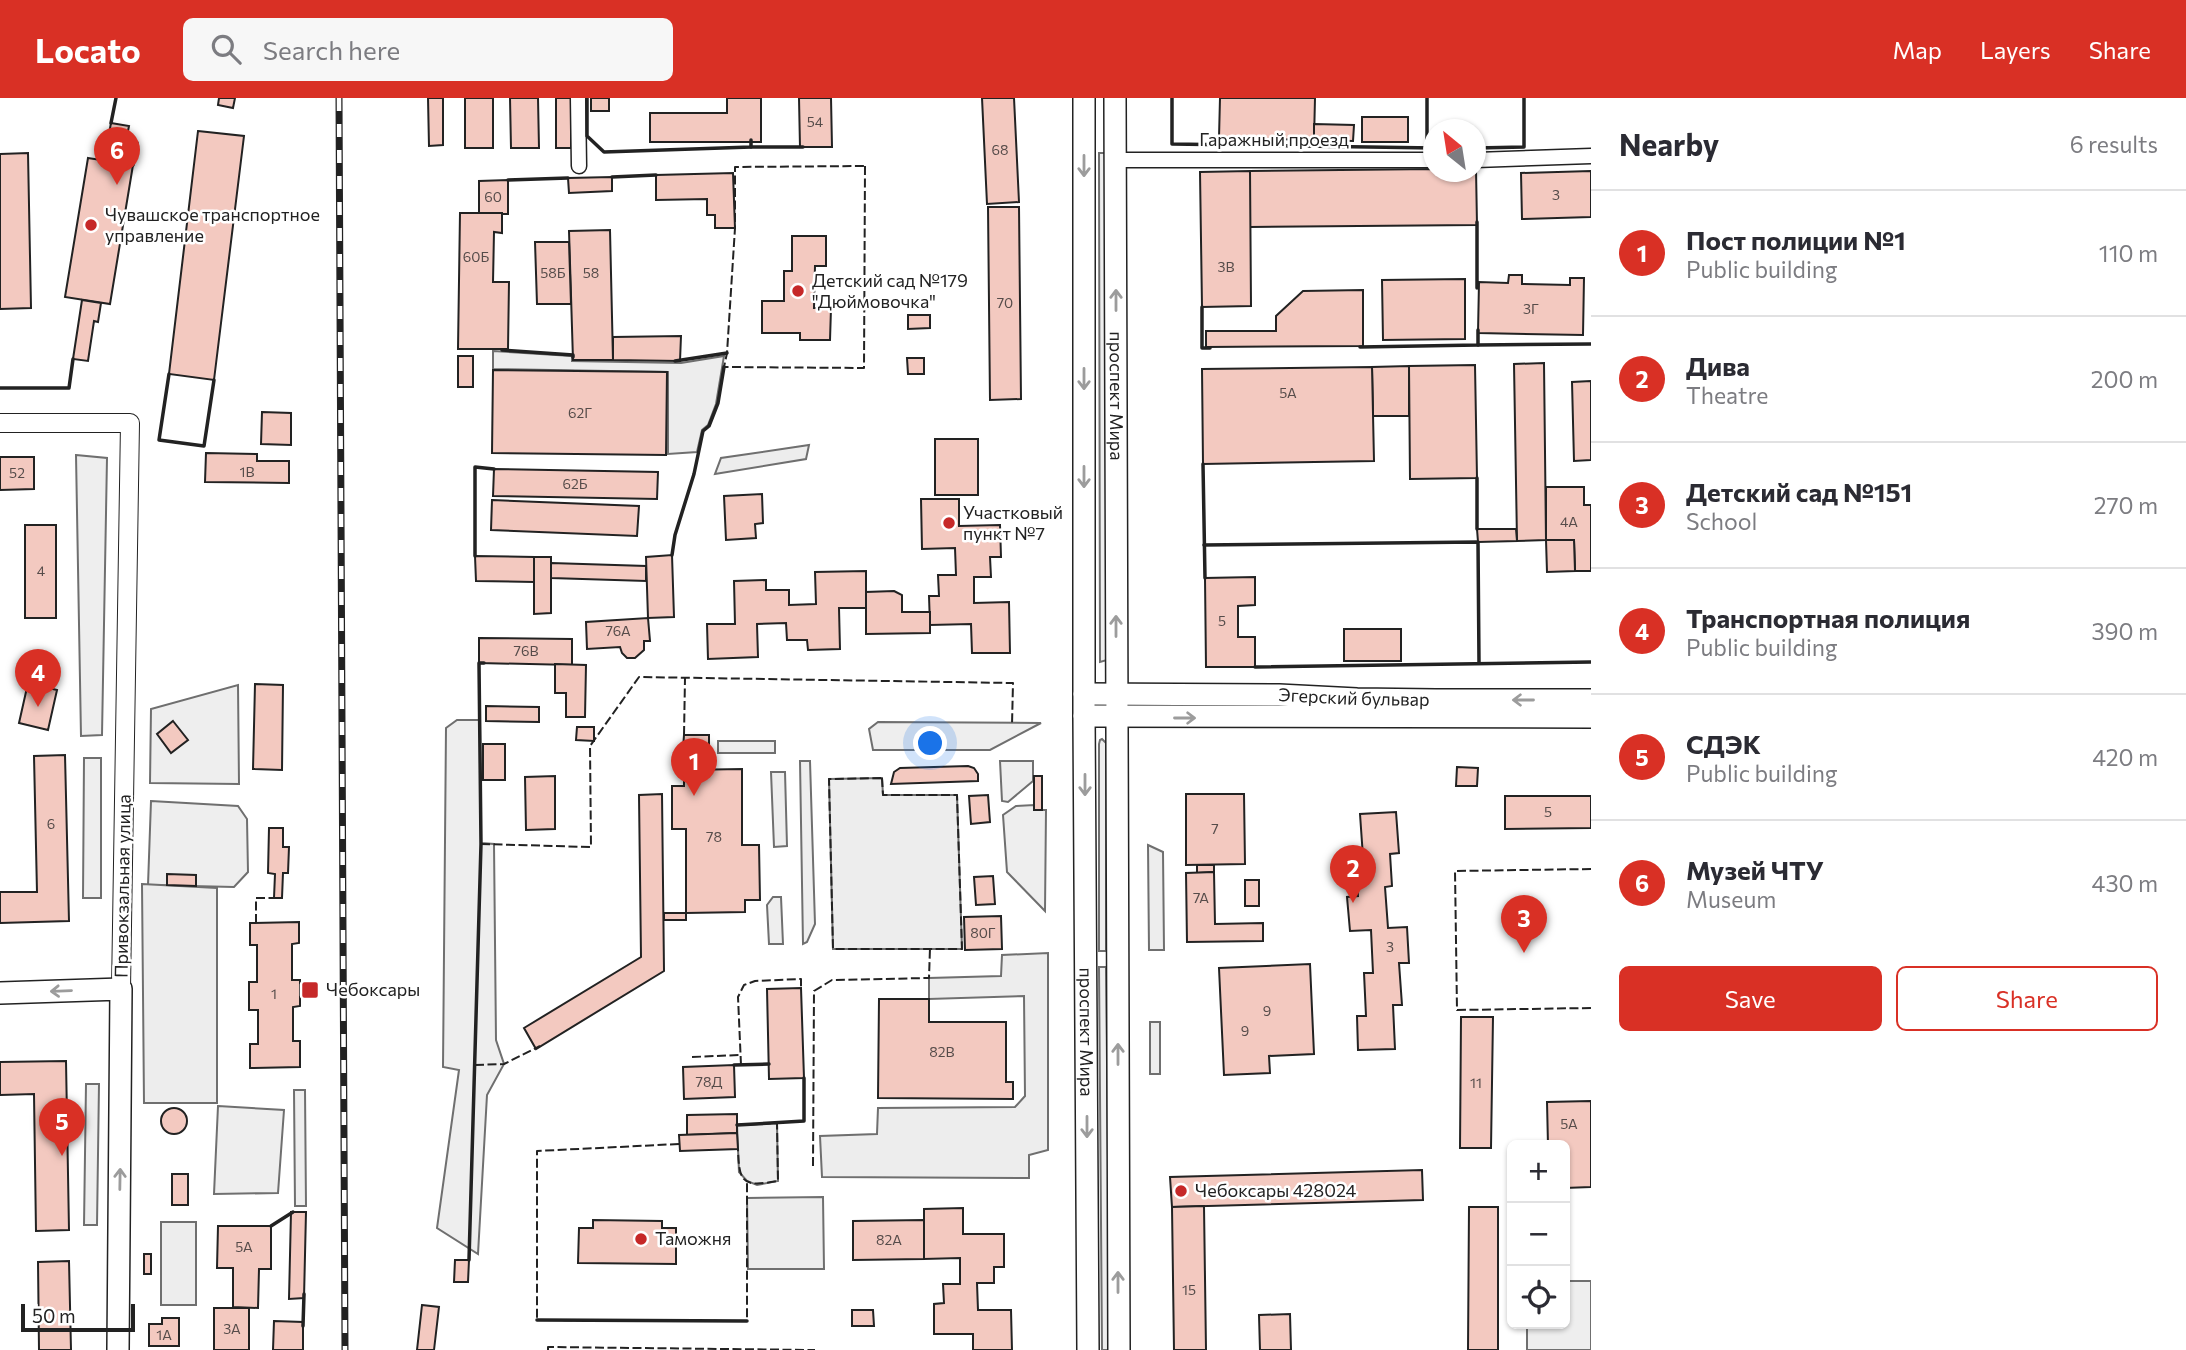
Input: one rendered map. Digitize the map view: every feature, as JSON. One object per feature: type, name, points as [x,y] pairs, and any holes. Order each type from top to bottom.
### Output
[{"type":"main road","name":"проспект Мира","points":[[1084,98],[1088,1350]]},
{"type":"main road","name":"проспект Мира","points":[[1115,98],[1119,1350]]},
{"type":"main road","points":[[1084,125],[1115,125]]},
{"type":"main road","name":"Эгерский бульвар","points":[[1084,694],[1279,695],[1591,717]]},
{"type":"main road","points":[[1279,695],[1280,718]]},
{"type":"main road","name":"Эгерский бульвар","points":[[1084,716],[1280,718],[1591,700]]},
{"type":"main road","points":[[1086,961],[1117,961]]},
{"type":"main road","points":[[0,993],[121,989]]},
{"type":"main road","name":"Привокзальная улица","points":[[118,1350],[121,989]]},
{"type":"street","points":[[578,98],[579,166]]},
{"type":"street","points":[[1486,160],[1591,156]]},
{"type":"street","name":"Гаражный проезд","points":[[1115,160],[1423,160]]},
{"type":"street","name":"Привокзальная улица","points":[[0,422],[130,423],[121,989]]},
{"type":"shaded area","points":[[1099,153],[1106,153],[1107,660],[1100,662]]},
{"type":"shaded area","points":[[493,351],[572,356],[572,361],[681,363],[724,356],[716,404],[708,425],[702,430],[697,452],[668,454],[668,372],[493,369]]},
{"type":"shaded area","points":[[809,445],[806,459],[715,474],[721,458]]},
{"type":"shaded area","points":[[76,455],[107,458],[102,735],[81,736]]},
{"type":"shaded area","points":[[238,685],[239,784],[150,783],[151,709]]},
{"type":"shaded area","points":[[457,720],[480,720],[481,843],[494,844],[496,1040],[504,1064],[487,1095],[478,1254],[437,1228],[459,1070],[443,1067],[446,728]]},
{"type":"shaded area","points":[[878,722],[1041,723],[990,750],[873,750],[869,729]]},
{"type":"shaded area","points":[[1102,739],[1106,743],[1106,951],[1099,951],[1099,744]]},
{"type":"shaded area","points":[[718,741],[775,741],[775,753],[718,753]]},
{"type":"shaded area","points":[[84,758],[101,758],[101,898],[83,898]]},
{"type":"shaded area","points":[[800,761],[810,761],[815,924],[807,942],[803,944]]},
{"type":"shaded area","points":[[1000,761],[1033,761],[1033,781],[1008,802],[1002,801]]},
{"type":"shaded area","points":[[771,772],[785,772],[787,846],[774,847]]},
{"type":"shaded area","points":[[882,778],[883,795],[957,795],[962,949],[833,949],[829,779]]},
{"type":"shaded area","points":[[151,801],[238,806],[247,819],[248,872],[234,887],[148,885]]},
{"type":"shaded area","points":[[1034,805],[1034,810],[1046,810],[1045,911],[1007,872],[1003,815],[1016,806]]},
{"type":"shaded area","points":[[1148,845],[1163,852],[1164,950],[1149,950]]},
{"type":"shaded area","points":[[142,884],[217,888],[217,1103],[144,1103]]},
{"type":"shaded area","points":[[773,897],[781,897],[783,944],[769,944],[767,905]]},
{"type":"shaded area","points":[[1048,953],[1048,1150],[1029,1155],[1029,1178],[822,1177],[820,1136],[877,1134],[878,1108],[1015,1107],[1025,1096],[1024,996],[929,999],[929,978],[1001,976],[1002,955]]},
{"type":"shaded area","points":[[1099,967],[1106,967],[1110,1350],[1102,1350]]},
{"type":"shaded area","points":[[1150,1022],[1160,1022],[1160,1074],[1150,1074]]},
{"type":"shaded area","points":[[86,1084],[99,1084],[97,1225],[84,1225]]},
{"type":"shaded area","points":[[294,1090],[305,1090],[306,1206],[295,1206]]},
{"type":"shaded area","points":[[218,1106],[284,1110],[278,1193],[214,1194]]},
{"type":"shaded area","points":[[777,1123],[778,1181],[757,1185],[747,1181],[739,1172],[737,1125]]},
{"type":"shaded area","points":[[823,1197],[824,1269],[748,1269],[747,1198]]},
{"type":"shaded area","points":[[161,1222],[196,1222],[196,1305],[161,1305]]},
{"type":"shaded area","points":[[1570,1281],[1591,1281],[1591,1350],[1527,1350],[1527,1329],[1570,1329]]},
{"type":"building","points":[[219,98],[235,98],[233,108],[218,105]]},
{"type":"building","points":[[428,98],[443,98],[443,145],[429,146]]},
{"type":"building","points":[[465,98],[493,98],[493,148],[465,148]]},
{"type":"building","points":[[510,98],[538,98],[539,148],[511,148]]},
{"type":"building","points":[[556,98],[571,98],[571,148],[556,148]]},
{"type":"building","points":[[591,98],[609,98],[609,111],[591,111]]},
{"type":"building","points":[[727,98],[761,98],[761,142],[650,142],[650,113],[727,113]]},
{"type":"building","points":[[799,98],[831,98],[832,147],[800,147]]},
{"type":"building","points":[[982,98],[1014,98],[1019,202],[987,204]]},
{"type":"building","points":[[1220,98],[1315,98],[1314,140],[1219,138]]},
{"type":"building","points":[[1362,117],[1408,117],[1408,142],[1362,142]]},
{"type":"building","points":[[111,123],[129,126],[126,141],[108,139]]},
{"type":"building","points":[[1314,124],[1354,125],[1353,141],[1314,140]]},
{"type":"building","points":[[198,131],[244,136],[214,380],[169,374]]},
{"type":"building","points":[[28,153],[31,308],[0,309],[0,154]]},
{"type":"building","points":[[88,158],[133,165],[110,304],[65,297]]},
{"type":"building","points":[[1423,169],[1423,182],[1476,182],[1477,225],[1250,227],[1250,171]]},
{"type":"building","points":[[1250,171],[1251,306],[1202,307],[1200,172]]},
{"type":"building","points":[[1591,171],[1591,217],[1522,219],[1521,173]]},
{"type":"building","points":[[733,173],[735,228],[715,228],[715,215],[707,215],[707,199],[656,200],[656,175]]},
{"type":"building","points":[[612,177],[612,191],[569,193],[568,178]]},
{"type":"building","points":[[508,180],[508,214],[479,214],[479,181]]},
{"type":"building","points":[[988,207],[1019,207],[1021,399],[990,400]]},
{"type":"building","points":[[460,213],[502,213],[502,233],[494,232],[493,282],[509,282],[508,349],[458,349]]},
{"type":"building","points":[[610,230],[613,360],[573,360],[569,231]]},
{"type":"building","points":[[792,236],[826,236],[826,266],[815,266],[814,308],[831,308],[830,340],[800,340],[800,333],[762,333],[762,301],[784,301],[784,271],[792,271]]},
{"type":"building","points":[[535,242],[569,242],[571,304],[537,304]]},
{"type":"building","points":[[1509,275],[1522,275],[1522,284],[1570,285],[1570,278],[1584,278],[1583,335],[1478,333],[1479,282],[1508,283]]},
{"type":"building","points":[[1465,279],[1465,339],[1383,340],[1382,280]]},
{"type":"building","points":[[1363,290],[1363,346],[1206,347],[1206,331],[1276,331],[1276,316],[1303,291]]},
{"type":"building","points":[[82,300],[101,303],[98,322],[94,321],[88,361],[73,359]]},
{"type":"building","points":[[908,315],[930,315],[930,328],[908,329]]},
{"type":"building","points":[[681,336],[680,361],[613,360],[613,337]]},
{"type":"building","points":[[458,356],[473,356],[473,387],[458,387]]},
{"type":"building","points":[[907,358],[924,358],[924,374],[908,374]]},
{"type":"building","points":[[1544,363],[1546,540],[1517,541],[1514,364]]},
{"type":"building","points":[[1475,365],[1477,478],[1410,479],[1409,366]]},
{"type":"building","points":[[1409,366],[1409,416],[1373,416],[1372,367]]},
{"type":"building","points":[[1372,367],[1374,461],[1203,464],[1202,369]]},
{"type":"building","points":[[493,370],[667,372],[666,455],[492,453]]},
{"type":"building","points":[[1591,381],[1591,460],[1574,461],[1572,382]]},
{"type":"building","points":[[262,412],[291,413],[291,445],[261,444]]},
{"type":"building","points":[[935,439],[978,439],[978,495],[935,495]]},
{"type":"building","points":[[206,453],[257,454],[257,461],[289,461],[289,483],[205,482]]},
{"type":"building","points":[[0,457],[34,457],[34,489],[0,490]]},
{"type":"building","points":[[494,469],[658,472],[657,499],[493,496]]},
{"type":"building","points":[[1546,487],[1584,487],[1584,505],[1591,505],[1591,571],[1575,571],[1574,540],[1546,540]]},
{"type":"building","points":[[762,494],[763,523],[755,524],[756,538],[726,540],[724,496]]},
{"type":"building","points":[[921,499],[959,499],[959,526],[1000,525],[1001,557],[990,557],[991,577],[974,577],[974,603],[1009,602],[1010,653],[972,653],[971,624],[930,625],[929,596],[939,596],[938,575],[956,575],[955,548],[922,549]]},
{"type":"building","points":[[492,500],[639,506],[637,536],[491,530]]},
{"type":"building","points":[[25,525],[56,525],[56,618],[25,618]]},
{"type":"building","points":[[1477,529],[1516,529],[1517,541],[1478,542]]},
{"type":"building","points":[[1546,540],[1574,540],[1575,571],[1547,572]]},
{"type":"building","points":[[672,555],[674,617],[648,618],[646,557]]},
{"type":"building","points":[[475,556],[534,557],[534,582],[476,581]]},
{"type":"building","points":[[534,557],[551,557],[551,613],[534,614]]},
{"type":"building","points":[[551,563],[646,566],[646,581],[551,578]]},
{"type":"building","points":[[866,571],[866,608],[839,608],[840,649],[808,650],[807,640],[787,640],[786,623],[757,624],[758,657],[708,659],[707,624],[735,624],[734,581],[766,580],[766,590],[789,590],[789,605],[816,604],[815,572]]},
{"type":"building","points":[[1255,577],[1255,605],[1238,606],[1238,637],[1255,637],[1255,667],[1206,667],[1205,578]]},
{"type":"building","points":[[894,591],[902,595],[902,612],[930,612],[930,633],[866,634],[866,592]]},
{"type":"building","points":[[648,618],[650,641],[644,641],[644,650],[635,658],[627,658],[620,647],[587,649],[586,622]]},
{"type":"building","points":[[1344,629],[1401,629],[1401,661],[1344,661]]},
{"type":"building","points":[[479,638],[572,639],[572,665],[479,663]]},
{"type":"building","points":[[555,664],[586,665],[585,717],[566,717],[566,693],[555,693]]},
{"type":"building","points":[[28,683],[57,690],[48,730],[19,723]]},
{"type":"building","points":[[255,684],[283,685],[282,770],[253,769]]},
{"type":"building","points":[[486,706],[539,707],[539,722],[486,721]]},
{"type":"building","points":[[173,721],[188,740],[171,753],[157,734]]},
{"type":"building","points":[[577,727],[594,727],[594,741],[576,740]]},
{"type":"building","points":[[684,735],[709,735],[709,750],[683,749]]},
{"type":"building","points":[[483,744],[505,744],[505,780],[483,780]]},
{"type":"building","points":[[65,755],[69,921],[0,923],[0,892],[37,892],[34,756]]},
{"type":"building","points":[[1457,767],[1478,768],[1477,786],[1456,786]]},
{"type":"building","points":[[900,768],[974,768],[978,774],[978,781],[891,784],[894,772]]},
{"type":"building","points":[[742,769],[742,845],[759,845],[760,900],[745,900],[745,912],[686,913],[686,829],[672,829],[672,786],[684,786],[684,770]]},
{"type":"building","points":[[555,776],[555,829],[526,830],[525,777]]},
{"type":"building","points":[[1034,776],[1042,776],[1042,810],[1034,810]]},
{"type":"building","points":[[662,794],[664,971],[536,1049],[524,1028],[641,957],[639,795]]},
{"type":"building","points":[[1186,794],[1244,794],[1245,864],[1186,865]]},
{"type":"building","points":[[988,795],[990,822],[971,824],[969,796]]},
{"type":"building","points":[[1505,796],[1591,796],[1591,828],[1505,829]]},
{"type":"building","points":[[1396,812],[1399,853],[1390,854],[1392,886],[1385,887],[1388,928],[1407,927],[1409,963],[1399,963],[1402,1005],[1393,1005],[1395,1049],[1358,1050],[1357,1016],[1366,1016],[1364,973],[1373,973],[1371,930],[1350,931],[1347,897],[1358,896],[1355,857],[1363,857],[1360,814]]},
{"type":"building","points":[[269,828],[283,828],[283,847],[289,847],[288,873],[283,873],[282,898],[274,898],[275,874],[268,873]]},
{"type":"building","points":[[1197,865],[1214,865],[1214,872],[1197,873]]},
{"type":"building","points":[[1214,872],[1215,924],[1263,923],[1263,941],[1187,942],[1186,873]]},
{"type":"building","points":[[167,874],[196,875],[196,886],[167,885]]},
{"type":"building","points":[[993,876],[995,904],[976,905],[974,877]]},
{"type":"building","points":[[1245,880],[1259,880],[1259,906],[1245,906]]},
{"type":"building","points":[[664,913],[686,913],[686,920],[664,920]]},
{"type":"building","points":[[1001,916],[1002,949],[965,950],[964,917]]},
{"type":"building","name":"Чебоксары","points":[[299,922],[299,943],[292,944],[292,980],[300,980],[300,1006],[293,1007],[293,1041],[300,1041],[300,1067],[250,1068],[250,1044],[258,1044],[258,1010],[249,1010],[249,982],[257,982],[257,945],[250,945],[250,923]]},
{"type":"building","points":[[1310,964],[1314,1054],[1269,1056],[1270,1073],[1224,1075],[1219,968]]},
{"type":"building","points":[[801,988],[804,1078],[769,1079],[767,989]]},
{"type":"building","points":[[879,999],[929,999],[929,1022],[1006,1022],[1006,1082],[1013,1082],[1013,1099],[878,1098]]},
{"type":"building","points":[[1461,1017],[1493,1017],[1491,1148],[1460,1148]]},
{"type":"building","points":[[66,1061],[69,1230],[36,1231],[34,1094],[0,1095],[0,1062]]},
{"type":"building","points":[[734,1065],[735,1097],[684,1099],[683,1067]]},
{"type":"building","points":[[1591,1101],[1591,1187],[1570,1188],[1570,1140],[1548,1140],[1547,1102]]},
{"type":"building","points":[[174,1108],[183,1112],[187,1121],[183,1130],[174,1134],[165,1130],[161,1121],[165,1112]]},
{"type":"building","points":[[737,1114],[737,1133],[687,1135],[687,1115]]},
{"type":"building","points":[[737,1133],[738,1149],[680,1151],[679,1135]]},
{"type":"building","points":[[1422,1170],[1423,1200],[1172,1207],[1170,1177]]},
{"type":"building","points":[[172,1174],[188,1174],[188,1205],[172,1205]]},
{"type":"building","points":[[1204,1206],[1206,1350],[1174,1350],[1172,1207]]},
{"type":"building","points":[[1469,1207],[1498,1207],[1498,1350],[1468,1350]]},
{"type":"building","points":[[963,1208],[963,1234],[1004,1234],[1004,1267],[994,1267],[994,1283],[977,1283],[978,1310],[1011,1310],[1012,1350],[973,1350],[973,1334],[934,1334],[934,1304],[944,1303],[943,1284],[960,1284],[960,1258],[924,1259],[924,1209]]},
{"type":"building","points":[[291,1212],[306,1212],[304,1298],[289,1299]]},
{"type":"building","points":[[593,1220],[662,1221],[662,1228],[676,1228],[676,1264],[578,1263],[579,1228],[593,1228]]},
{"type":"building","points":[[924,1220],[924,1259],[853,1260],[853,1221]]},
{"type":"building","points":[[218,1226],[271,1226],[271,1269],[259,1269],[258,1308],[233,1307],[233,1268],[217,1268]]},
{"type":"building","points":[[144,1254],[151,1254],[151,1274],[144,1274]]},
{"type":"building","points":[[455,1260],[469,1260],[468,1282],[454,1282]]},
{"type":"building","points":[[69,1261],[71,1350],[39,1350],[38,1262]]},
{"type":"building","points":[[422,1305],[439,1307],[434,1350],[417,1350]]},
{"type":"building","points":[[214,1308],[249,1308],[249,1350],[214,1350]]},
{"type":"building","points":[[852,1310],[873,1310],[874,1326],[852,1326]]},
{"type":"building","points":[[1290,1314],[1291,1350],[1260,1350],[1259,1315]]},
{"type":"building","points":[[162,1318],[179,1318],[179,1346],[149,1346],[149,1324],[162,1324]]},
{"type":"building","points":[[274,1321],[303,1322],[303,1350],[273,1350]]},
{"type":"railway","points":[[339,98],[345,1350]]},
{"type":"fence","points":[[865,166],[864,368],[724,367],[735,228],[735,167],[865,166]]},
{"type":"fence","points":[[481,844],[591,847],[590,746],[639,677],[1013,683],[1012,725]]},
{"type":"fence","points":[[684,735],[685,678]]},
{"type":"fence","points":[[683,749],[684,770]]},
{"type":"fence","points":[[882,778],[883,795],[957,795],[962,949],[833,949],[829,779],[882,778]]},
{"type":"fence","points":[[1591,869],[1455,871],[1457,1010],[1591,1008]]},
{"type":"fence","points":[[256,923],[256,898],[274,898]]},
{"type":"fence","points":[[813,1166],[814,991],[832,980],[929,978],[930,948]]},
{"type":"fence","points":[[741,1065],[738,997],[744,985],[755,981],[801,979],[801,988]]},
{"type":"fence","points":[[475,1065],[504,1064],[540,1046]]},
{"type":"fence","points":[[692,1057],[740,1055]]},
{"type":"fence","points":[[737,1125],[777,1123],[778,1181],[750,1183],[745,1180],[740,1170],[738,1149]]},
{"type":"fence","points":[[679,1144],[537,1151],[537,1320],[747,1321],[747,1181]]},
{"type":"fence","points":[[548,1350],[548,1347],[815,1350]]},
{"type":"wall","points":[[111,123],[116,98]]},
{"type":"wall","points":[[587,98],[587,136],[604,152],[751,147],[751,140]]},
{"type":"wall","points":[[1172,98],[1172,144],[1423,148]]},
{"type":"wall","points":[[1427,98],[1427,119]]},
{"type":"wall","points":[[1486,148],[1524,147],[1524,98]]},
{"type":"wall","points":[[126,141],[137,143],[133,165]]},
{"type":"wall","points":[[751,147],[803,147]]},
{"type":"wall","points":[[612,177],[656,175]]},
{"type":"wall","points":[[508,180],[568,178]]},
{"type":"wall","points":[[1477,222],[1477,288]]},
{"type":"wall","points":[[1202,307],[1202,348],[1210,348]]},
{"type":"wall","points":[[1360,347],[1478,345],[1478,330]]},
{"type":"wall","points":[[1478,345],[1591,344]]},
{"type":"wall","points":[[502,350],[573,357]]},
{"type":"wall","points":[[675,361],[727,353]]},
{"type":"wall","points":[[0,388],[69,388],[73,359]]},
{"type":"wall","points":[[672,555],[703,431],[709,426],[718,403],[724,367]]},
{"type":"wall","points":[[169,374],[159,440],[204,446],[214,380]]},
{"type":"wall","points":[[1203,464],[1205,578]]},
{"type":"wall","points":[[475,556],[475,467],[494,469]]},
{"type":"wall","points":[[1477,478],[1477,529]]},
{"type":"wall","points":[[1204,545],[1478,542],[1479,663]]},
{"type":"wall","points":[[1255,667],[1591,662]]},
{"type":"wall","points":[[469,1260],[481,844],[479,663],[484,663]]},
{"type":"wall","points":[[734,1065],[769,1064]]},
{"type":"wall","points":[[737,1125],[804,1121],[804,1078]]},
{"type":"wall","points":[[271,1226],[293,1212]]},
{"type":"wall","points":[[303,1326],[304,1294]]},
{"type":"wall","points":[[537,1320],[747,1321]]},
{"type":"place","name":"Музей ЧТУ","points":[[117,185]]},
{"type":"place","name":"Чувашское транспортное управление","points":[[91,225]]},
{"type":"place","name":"Детский сад №179 \"Дюймовочка\"","points":[[798,291]]},
{"type":"place","name":"Участковый пункт №7","points":[[949,523]]},
{"type":"place","name":"Транспортная полиция","points":[[38,707]]},
{"type":"place","name":"Пост полиции №1","points":[[694,796]]},
{"type":"place","name":"Дива","points":[[1353,903]]},
{"type":"place","name":"Детский сад №151","points":[[1524,953]]},
{"type":"place","name":"Чебоксары","points":[[310,990]]},
{"type":"place","name":"СДЭК","points":[[62,1156]]},
{"type":"place","name":"Чебоксары 428024","points":[[1181,1191]]},
{"type":"place","name":"Таможня","points":[[641,1239]]}]
